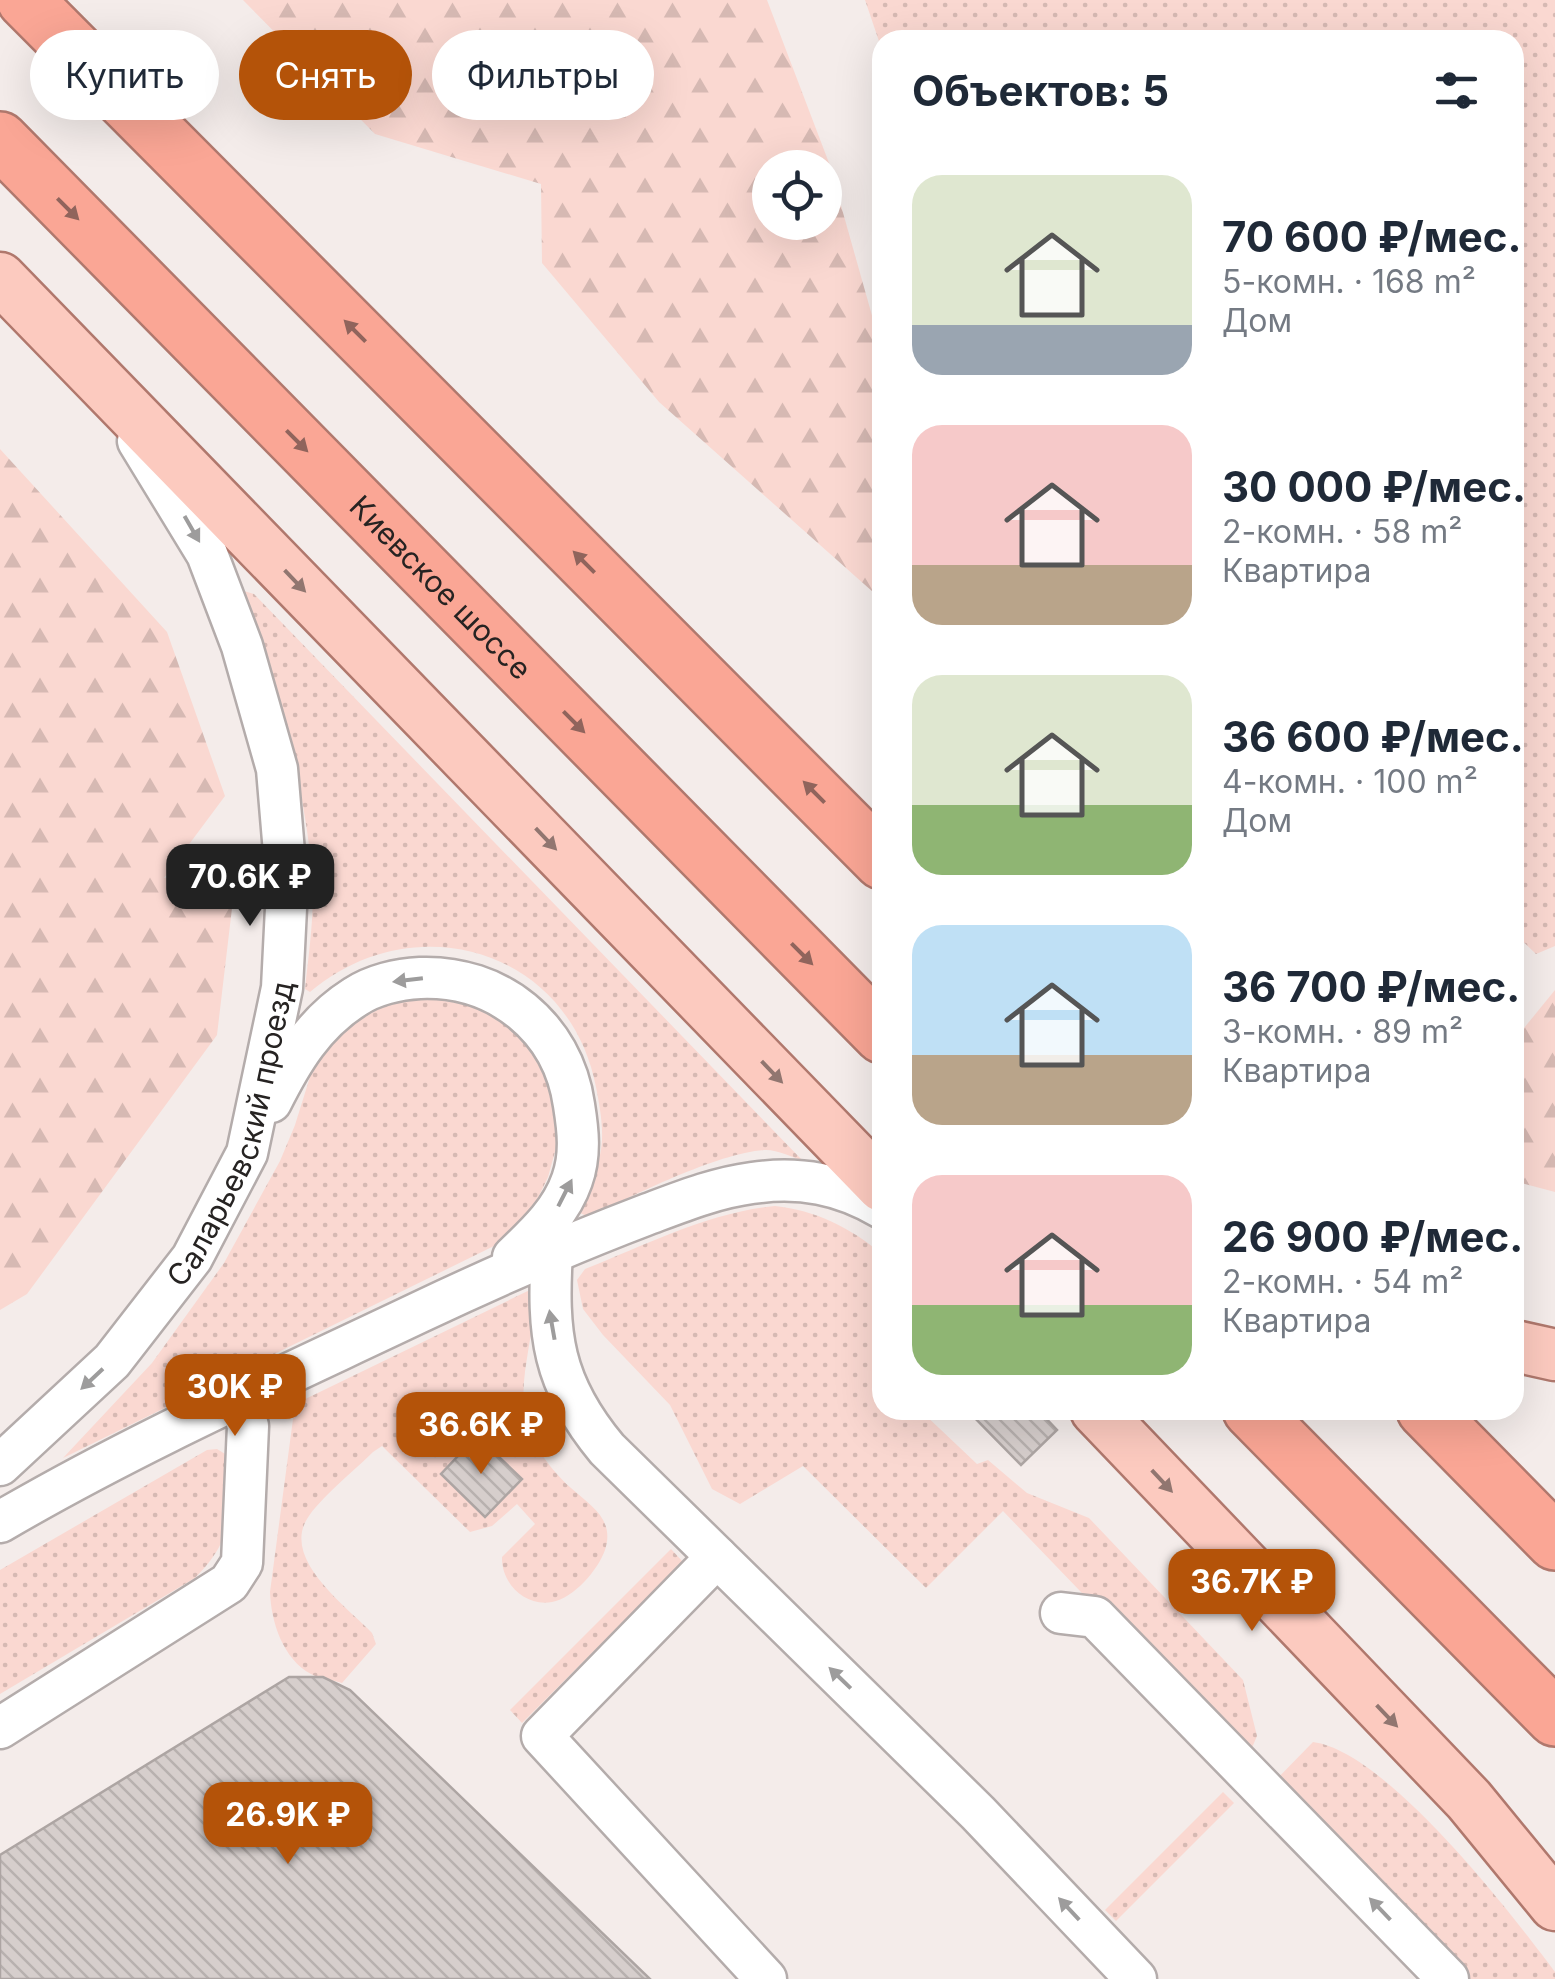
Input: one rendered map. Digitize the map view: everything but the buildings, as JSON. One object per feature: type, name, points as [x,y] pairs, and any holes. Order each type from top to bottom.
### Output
[{"type":"highway","points":[[25,0],[872,851]]},
{"type":"highway","name":"Киевское шоссе","points":[[0,140],[872,1026]]},
{"type":"highway","points":[[1262,1420],[1555,1718]]},
{"type":"highway","points":[[1435,1420],[1555,1542]]},
{"type":"main road","points":[[0,278],[872,1176]]},
{"type":"main road","points":[[1524,1348],[1555,1355]]},
{"type":"main road","points":[[1106,1420],[1469,1800],[1555,1905]]},
{"type":"street","name":"Саларьевский проезд","points":[[0,1465],[112,1361],[192,1258],[247,1153],[282,988],[287,888],[277,769],[242,646],[207,554],[154,464],[80,360]]},
{"type":"street","points":[[247,1153],[290,1063],[319,1024],[358,994],[399,980],[439,978],[483,986],[522,1008],[553,1043],[572,1089],[580,1139],[572,1180],[549,1224],[508,1262],[442,1302]]},
{"type":"street","points":[[0,1522],[238,1398],[552,1250],[698,1196],[751,1182],[808,1180],[854,1192],[872,1202]]},
{"type":"street","points":[[552,1250],[549,1310],[562,1379],[580,1416],[607,1448],[978,1813],[1136,1979]]},
{"type":"street","points":[[0,1728],[229,1583],[242,1563],[248,1426],[238,1398]]},
{"type":"street","points":[[717,1557],[542,1736],[766,1979]]},
{"type":"street","points":[[1061,1613],[1096,1617],[1448,1979]]},
{"type":"green space","points":[[243,0],[767,0],[824,150],[752,150],[752,240],[842,240],[842,209],[872,316],[872,591],[659,402],[542,263],[541,184],[375,134],[361,120],[412,120],[412,30],[273,30]]},
{"type":"green space","points":[[865,0],[1555,0],[1555,946],[1536,954],[1524,943],[1524,30],[875,30]]},
{"type":"green space","points":[[0,449],[167,632],[225,796],[164,878],[237,866],[217,1035],[27,1294],[0,1310]]},
{"type":"green space","points":[[244,591],[254,594],[803,1161],[771,1150],[725,1158],[589,1217],[580,1213],[601,1147],[596,1087],[580,1040],[555,1002],[521,973],[482,955],[439,947],[395,950],[351,965],[310,992],[305,989],[313,903],[308,838],[286,731]]},
{"type":"green space","points":[[1555,990],[1555,1192],[1524,1184],[1524,1028]]},
{"type":"green space","points":[[429,994],[474,1000],[521,1034],[540,1060],[557,1114],[556,1148],[535,1204],[496,1245],[63,1458],[152,1363],[224,1263],[280,1161],[314,1064],[327,1047],[361,1018],[383,1007]]},
{"type":"green space","points":[[775,1206],[804,1212],[832,1222],[872,1246],[872,1420],[931,1420],[977,1464],[988,1460],[1027,1493],[1089,1518],[1243,1680],[1257,1736],[1251,1750],[1233,1750],[1003,1511],[926,1588],[803,1466],[740,1504],[712,1489],[670,1405],[583,1309],[577,1280],[585,1269],[678,1231],[750,1209]]},
{"type":"green space","points":[[534,1288],[524,1384],[526,1422],[550,1466],[604,1522],[607,1539],[602,1558],[569,1595],[542,1603],[524,1597],[510,1584],[502,1557],[535,1524],[517,1504],[492,1526],[470,1532],[382,1446],[320,1503],[307,1519],[302,1535],[310,1566],[372,1633],[376,1644],[342,1683],[311,1674],[293,1659],[280,1639],[270,1592],[295,1404]]},
{"type":"green space","points":[[217,1449],[230,1457],[228,1522],[218,1549],[195,1578],[0,1694],[0,1570],[207,1450]]},
{"type":"green space","points":[[671,1549],[683,1562],[522,1723],[510,1710]]},
{"type":"green space","points":[[1313,1742],[1343,1752],[1410,1803],[1509,1912],[1555,1972],[1555,1979],[1453,1979],[1269,1787]]},
{"type":"green space","points":[[1223,1792],[1234,1803],[1116,1921],[1105,1910]]}]
